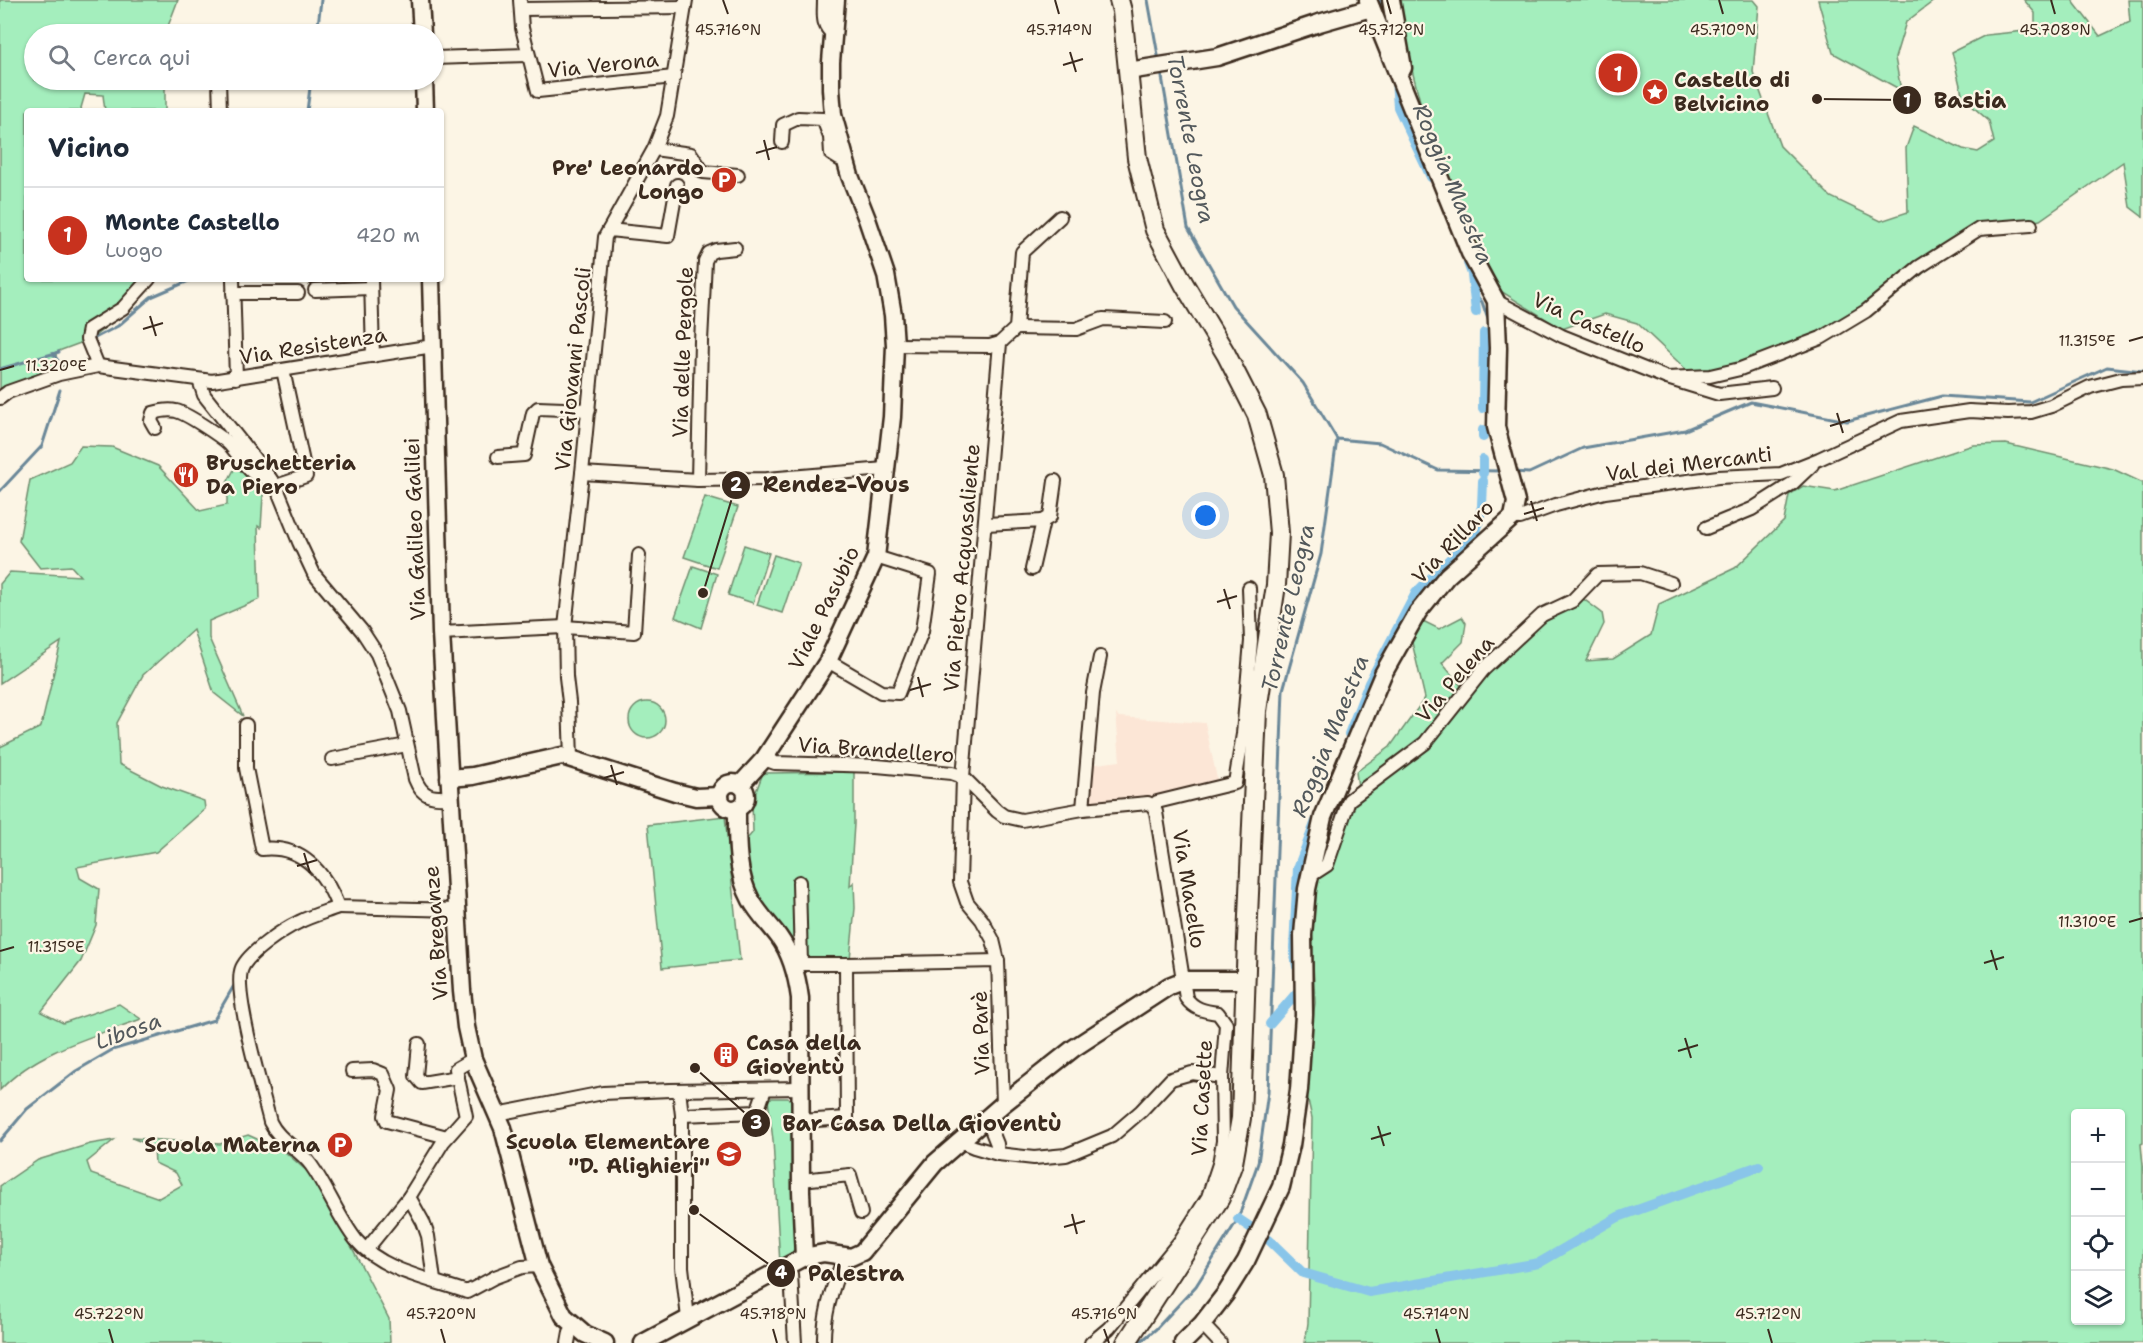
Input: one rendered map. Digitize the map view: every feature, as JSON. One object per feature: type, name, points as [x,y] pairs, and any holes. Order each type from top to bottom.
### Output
[{"type":"main road","points":[[1119,0],[1137,158],[1155,230],[1226,354],[1257,415],[1274,476],[1279,533],[1276,585],[1257,711],[1241,1118],[1233,1163],[1220,1198],[1197,1237],[1145,1310],[1126,1343]]},
{"type":"street","points":[[420,0],[421,24]]},
{"type":"street","points":[[824,0],[824,23],[826,29],[833,34]]},
{"type":"street","name":"Viale Pasubio","points":[[720,796],[727,785],[740,784],[764,759],[828,661],[876,557],[892,417],[895,345],[893,315],[886,275],[844,159],[833,114],[831,89],[836,0]]},
{"type":"street","points":[[1391,0],[1412,110]]},
{"type":"street","points":[[444,58],[528,55],[520,5],[685,3]]},
{"type":"street","name":"Via Giovanni Pascoli","points":[[571,758],[565,627],[605,237],[654,149],[667,116],[685,3]]},
{"type":"street","points":[[1128,71],[1217,57],[1370,4],[1470,253],[1496,301]]},
{"type":"street","name":"Via Verona","points":[[528,55],[538,92],[674,77]]},
{"type":"street","points":[[219,90],[220,108]]},
{"type":"street","points":[[424,90],[425,108]]},
{"type":"street","points":[[782,142],[783,124],[798,118],[823,119],[830,137],[831,154],[844,159]]},
{"type":"street","points":[[654,149],[691,154],[703,172],[738,175]]},
{"type":"street","points":[[609,230],[668,236],[677,184]]},
{"type":"street","points":[[1017,328],[1022,252],[1060,217]]},
{"type":"street","name":"Via Castello","points":[[1667,378],[1710,376],[1740,369],[1821,338],[1866,311],[1919,267],[1979,230],[2031,225]]},
{"type":"street","name":"Via delle Pergole","points":[[698,480],[705,261],[709,253],[716,249],[735,248]]},
{"type":"street","points":[[98,366],[87,339],[90,327],[123,308],[146,282]]},
{"type":"street","points":[[233,282],[236,378]]},
{"type":"street","name":"Via Galileo Galilei","points":[[431,282],[441,633],[448,778]]},
{"type":"street","points":[[315,290],[371,284],[373,356]]},
{"type":"street","points":[[233,294],[298,293]]},
{"type":"street","name":"Via Castello","points":[[1496,301],[1563,336],[1667,378],[1719,394],[1772,388]]},
{"type":"street","name":"Via Rillaro","points":[[1183,1343],[1202,1324],[1226,1293],[1246,1261],[1281,1187],[1291,1145],[1299,1090],[1304,1015],[1303,935],[1307,889],[1323,817],[1383,674],[1418,612],[1447,576],[1513,517],[1516,502],[1496,427],[1498,338],[1496,301]]},
{"type":"street","points":[[895,345],[990,346],[1000,343],[1017,328],[1076,329],[1103,319],[1165,322]]},
{"type":"street","name":"Via Pietro Acquasaliente","points":[[964,796],[963,777],[1000,343]]},
{"type":"street","name":"Via Resistenza","points":[[0,398],[8,392],[59,374],[98,366],[166,373],[199,380],[236,378],[433,346]]},
{"type":"street","points":[[155,428],[151,421],[153,413],[164,410],[178,411],[230,445],[254,473],[265,479],[273,482],[306,476],[282,370]]},
{"type":"street","name":"Val dei Mercanti","points":[[1513,517],[1520,519],[1556,505],[1605,492],[1718,477],[1780,474],[1819,459],[1901,421],[1970,411],[2031,412],[2051,406],[2090,387],[2121,379],[2143,378]]},
{"type":"street","points":[[199,380],[204,395],[273,482],[314,574],[363,631],[377,654],[396,699],[415,779],[422,792],[431,797],[450,797]]},
{"type":"street","points":[[498,457],[524,455],[533,413],[537,408],[589,410]]},
{"type":"street","points":[[1706,528],[1752,509],[1792,483],[1819,459]]},
{"type":"street","points":[[582,473],[698,480],[767,479],[885,469]]},
{"type":"street","points":[[986,524],[1042,521],[1050,517],[1055,481]]},
{"type":"street","points":[[1032,569],[1042,521]]},
{"type":"street","points":[[441,633],[565,627],[634,632],[639,555]]},
{"type":"street","points":[[828,661],[881,692],[898,693],[922,631],[930,574],[876,557]]},
{"type":"street","name":"Via Pelena","points":[[1310,876],[1327,865],[1349,800],[1425,743],[1483,670],[1542,615],[1572,601],[1598,574],[1640,573],[1671,583]]},
{"type":"street","name":"Via Brandellero","points":[[764,759],[775,763],[878,766],[952,773],[963,777],[997,811],[1013,819],[1034,819],[1083,809],[1141,803],[1153,806],[1168,799],[1235,783],[1243,734],[1251,641],[1249,588]]},
{"type":"street","points":[[1083,809],[1093,693],[1100,657]]},
{"type":"street","points":[[246,725],[246,768],[262,849],[276,847],[290,850],[305,858],[332,890],[338,907]]},
{"type":"street","points":[[332,759],[407,745]]},
{"type":"street","points":[[448,778],[473,776],[551,757],[571,758],[675,792],[696,797],[720,796],[725,807],[737,809],[744,804],[747,795],[740,784]]},
{"type":"street","name":"Via Breganze","points":[[448,778],[462,991],[466,1027],[473,1059],[497,1114],[512,1159],[539,1266],[564,1316],[574,1326]]},
{"type":"street","name":"Via Parè","points":[[964,796],[960,882],[967,902],[982,920],[993,940],[998,961],[1003,1104]]},
{"type":"street","name":"Via Macello","points":[[1153,806],[1156,812],[1184,981]]},
{"type":"street","points":[[737,809],[739,854],[744,883],[751,900],[797,964]]},
{"type":"street","points":[[799,882],[797,964],[800,998],[801,1180],[804,1257]]},
{"type":"street","points":[[457,910],[338,907],[298,922],[272,939],[249,958],[242,968],[239,980],[245,1018],[270,1122],[275,1133],[310,1163],[358,1242],[377,1259],[414,1275],[467,1292],[495,1277],[522,1267],[539,1266]]},
{"type":"street","name":"Via Parè","points":[[797,964],[998,961]]},
{"type":"street","points":[[801,1121],[847,1118],[850,997],[846,964]]},
{"type":"street","points":[[644,1343],[804,1257],[824,1253],[857,1256],[935,1163],[962,1142],[1003,1104],[1074,1048],[1168,986],[1184,981],[1245,980]]},
{"type":"street","name":"Via Casette","points":[[1091,1343],[1109,1328],[1180,1241],[1208,1197],[1219,1164],[1223,1141],[1222,1077],[1226,1024],[1218,1012],[1201,1010],[1192,1006],[1186,998],[1184,981]]},
{"type":"street","points":[[419,1044],[416,1076],[422,1083],[458,1077]]},
{"type":"street","points":[[367,1249],[409,1197],[445,1139],[466,1116],[456,1069],[473,1059]]},
{"type":"street","points":[[352,1071],[374,1070],[383,1074],[390,1090],[385,1116],[387,1122],[445,1139]]},
{"type":"street","points":[[962,1142],[998,1154],[1034,1158],[1066,1155],[1112,1136],[1171,1079],[1192,1073],[1222,1077]]},
{"type":"street","points":[[497,1114],[603,1093],[800,1088]]},
{"type":"street","points":[[682,1115],[757,1112],[765,1089]]},
{"type":"street","points":[[675,1090],[682,1115],[682,1267],[688,1318]]},
{"type":"street","points":[[987,1119],[996,1138],[998,1154]]},
{"type":"street","points":[[801,1180],[850,1175],[861,1213]]},
{"type":"street","points":[[409,1197],[426,1229],[434,1280]]},
{"type":"street","points":[[824,1343],[825,1321],[845,1256]]},
{"type":"street","points":[[785,1267],[791,1274],[795,1343]]},
{"type":"street","points":[[1202,1324],[1220,1343]]},
{"type":"street","points":[[568,1343],[574,1326],[605,1343]]},
{"type":"shaded area","points":[[1116,714],[1119,717],[1205,723],[1218,783],[1202,795],[1115,805],[1108,800],[1087,803],[1089,765],[1120,761]]},
{"type":"green space","points":[[0,0],[178,0],[169,24],[24,24],[24,90],[165,90],[165,108],[105,108],[103,95],[85,94],[81,108],[24,108],[24,282],[148,282],[131,307],[91,339],[56,352],[57,374],[0,399]]},
{"type":"green space","points":[[1394,0],[1754,0],[1759,6],[1753,72],[1780,146],[1831,197],[1881,221],[1908,212],[1906,148],[1914,126],[1963,149],[1978,152],[1994,142],[1989,121],[1963,98],[1952,52],[1986,35],[2035,30],[2035,13],[2024,0],[2072,0],[2100,36],[2130,22],[2128,0],[2143,0],[2143,217],[2130,207],[2123,162],[2040,220],[1974,235],[1881,305],[1803,347],[1694,377],[1637,323],[1605,314],[1562,329],[1499,290],[1431,144]]},
{"type":"green space","points":[[1818,0],[1935,0],[1906,22],[1895,58],[1901,90],[1833,53]]},
{"type":"green space","points":[[2006,444],[2113,469],[2143,483],[2143,1143],[2141,1144],[2143,1343],[1305,1343],[1308,1323],[1312,1118],[1304,1082],[1315,1003],[1310,906],[1317,860],[1338,846],[1354,796],[1436,739],[1492,656],[1582,598],[1602,613],[1604,624],[1586,661],[1613,659],[1651,635],[1659,604],[1735,568],[1784,521],[1789,495],[1803,486],[1835,491],[1973,445]]},
{"type":"green space","points":[[81,446],[112,447],[158,466],[200,511],[227,505],[227,483],[238,462],[264,480],[261,528],[258,526],[260,599],[209,621],[209,638],[243,716],[214,693],[193,630],[143,675],[117,723],[119,764],[162,786],[204,801],[205,809],[156,852],[77,867],[80,878],[99,889],[96,925],[81,961],[41,1012],[63,1023],[119,1004],[141,1019],[84,1039],[48,1055],[14,1076],[0,1090],[0,747],[41,727],[61,642],[0,683],[0,584],[10,572],[80,576],[71,566],[40,568],[19,541],[30,480],[70,462]]},
{"type":"green space","points":[[705,497],[738,507],[717,568],[684,557]]},
{"type":"green space","points":[[744,545],[769,553],[753,603],[728,595]]},
{"type":"green space","points":[[774,555],[799,563],[782,613],[757,605]]},
{"type":"green space","points":[[693,566],[717,574],[701,628],[675,617]]},
{"type":"green space","points":[[1462,617],[1466,623],[1463,642],[1442,663],[1462,687],[1437,730],[1358,787],[1356,772],[1390,747],[1425,698],[1411,638],[1423,621],[1439,629]]},
{"type":"green space","points":[[647,702],[660,707],[665,720],[660,733],[647,738],[634,733],[629,720],[634,707]]},
{"type":"green space","points":[[854,772],[854,824],[850,886],[854,882],[855,908],[850,959],[803,960],[768,915],[751,880],[747,839],[753,832],[752,802],[763,773]]},
{"type":"green space","points":[[725,816],[740,960],[662,968],[648,825]]},
{"type":"green space","points":[[770,1098],[792,1100],[795,1248],[780,1265],[773,1140],[768,1100]]},
{"type":"green space","points":[[248,1135],[284,1151],[317,1180],[389,1319],[390,1343],[0,1343],[0,1186],[38,1160],[90,1144],[114,1140],[87,1162],[91,1174],[159,1198],[182,1185],[176,1173],[155,1163],[154,1147],[132,1138],[220,1144]]},
{"type":"waterway","points":[[318,24],[321,0]]},
{"type":"waterway","name":"Torrente Leogra","points":[[1148,0],[1159,61]]},
{"type":"waterway","name":"Roggia Maestra","points":[[1382,0],[1388,23]]},
{"type":"waterway","name":"Torrente Leogra","points":[[1139,1343],[1156,1329],[1196,1286],[1238,1219],[1258,1163],[1268,1092],[1283,690],[1321,554],[1337,439],[1303,383],[1233,306],[1188,228],[1161,71]]},
{"type":"waterway","name":"Roggia Maestra","points":[[1396,80],[1398,107],[1431,177]]},
{"type":"waterway","points":[[307,108],[310,90]]},
{"type":"waterway","name":"Roggia Maestra","points":[[1468,263],[1472,274],[1476,312]]},
{"type":"waterway","points":[[95,338],[118,326],[151,297],[186,282]]},
{"type":"waterway","points":[[1474,293],[1482,302],[1490,325]]},
{"type":"waterway","name":"Roggia Maestra","points":[[1483,408],[1484,333]]},
{"type":"waterway","points":[[1483,355],[1489,345],[1490,337]]},
{"type":"waterway","points":[[0,369],[59,352]]},
{"type":"waterway","points":[[53,354],[62,366]]},
{"type":"waterway","points":[[1514,472],[1529,473],[1583,448],[1685,430],[1751,402],[1847,421],[1942,396],[2030,402],[2107,367],[2143,371]]},
{"type":"waterway","points":[[0,491],[42,446],[60,390]]},
{"type":"waterway","name":"Roggia Maestra","points":[[1483,430],[1483,437]]},
{"type":"waterway","points":[[1337,439],[1380,443],[1438,470],[1501,471]]},
{"type":"waterway","name":"Roggia Maestra","points":[[1483,460],[1483,473]]},
{"type":"waterway","name":"Roggia Maestra","points":[[1349,734],[1369,683],[1416,593],[1476,533],[1482,506],[1483,481]]},
{"type":"waterway","name":"Roggia Maestra","points":[[1297,967],[1294,948],[1298,868],[1316,821]]},
{"type":"waterway","name":"Libosa","points":[[0,1141],[27,1109],[76,1071],[112,1050],[214,1020],[236,982]]},
{"type":"waterway","name":"Roggia Maestra","points":[[1270,1024],[1301,988],[1301,985]]},
{"type":"waterway","points":[[1269,1240],[1303,1273],[1369,1292],[1539,1263],[1618,1217],[1759,1166]]},
{"type":"waterway","points":[[1238,1219],[1250,1227]]},
{"type":"place","name":"Monte Castello","points":[[1618,73]]},
{"type":"place","name":"Castello di Belvicino","points":[[1655,92]]},
{"type":"place","name":"Bastia","points":[[1817,99]]},
{"type":"place","name":"Pre' Leonardo Longo","points":[[724,180]]},
{"type":"place","name":"Bruschetteria Da Piero","points":[[186,475]]},
{"type":"place","name":"Rendez-Vous","points":[[703,593]]},
{"type":"place","name":"Casa della Gioventù","points":[[726,1055]]},
{"type":"place","name":"Bar Casa Della Gioventù","points":[[695,1068]]},
{"type":"place","name":"Scuola Materna","points":[[340,1145]]},
{"type":"place","name":"Scuola Elementare \"D. Alighieri\"","points":[[729,1154]]},
{"type":"place","name":"Palestra","points":[[694,1210]]}]
